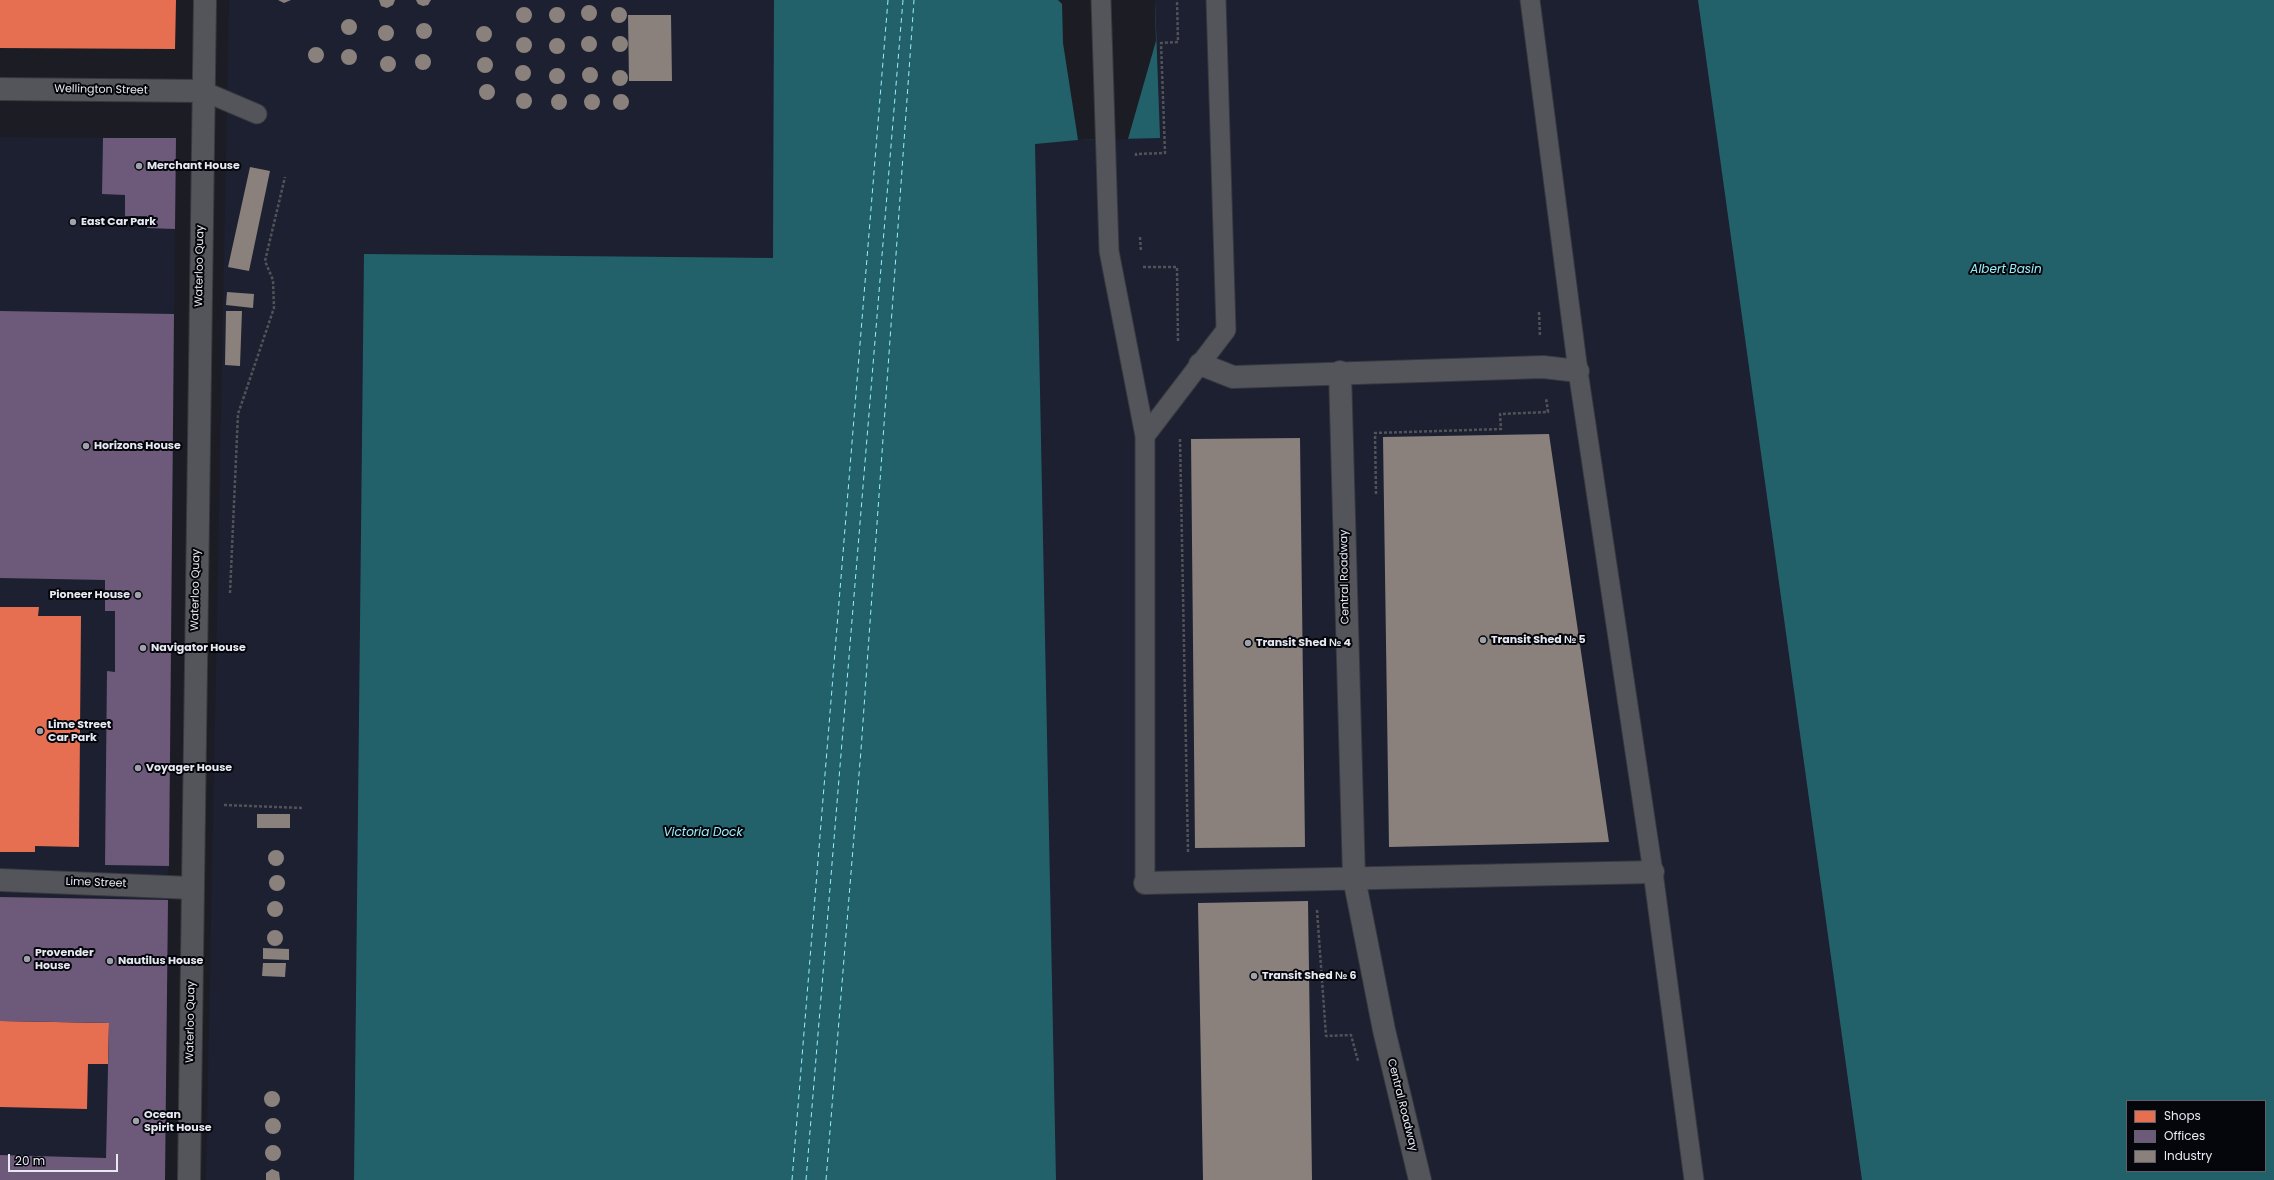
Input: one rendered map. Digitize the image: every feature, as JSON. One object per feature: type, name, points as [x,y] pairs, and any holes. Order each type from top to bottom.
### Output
[{"type":"street","name":"Waterloo Quay","points":[[190,1180],[192,888],[204,0]]},
{"type":"street","name":"Wellington Street","points":[[0,89],[203,91]]},
{"type":"street","points":[[1200,364],[1233,377],[1340,372],[1543,367],[1578,371]]},
{"type":"street","name":"Central Roadway","points":[[1340,372],[1354,878],[1384,1030],[1420,1180]]},
{"type":"street","points":[[1145,883],[1653,872]]},
{"type":"street","name":"Lime Street","points":[[0,880],[192,888]]},
{"type":"lane","points":[[1101,0],[1109,251],[1145,436],[1145,883]]},
{"type":"lane","points":[[1145,436],[1226,330],[1216,0]]},
{"type":"lane","points":[[1530,0],[1578,371],[1653,872],[1694,1180]]},
{"type":"lane","points":[[203,91],[257,114]]},
{"type":"path","points":[[230,597],[238,414],[274,308],[274,280],[265,261],[285,177]]},
{"type":"path","points":[[1376,496],[1375,433],[1501,429],[1500,414],[1548,412],[1539,308]]},
{"type":"path","points":[[220,805],[303,808]]},
{"type":"path","points":[[1315,879],[1326,1036],[1351,1036],[1359,1066]]},
{"type":"shaded area","points":[[229,0],[2274,0],[2274,1180],[206,1180]]},
{"type":"shaded area","points":[[0,137],[176,138],[165,1180],[0,1180]]},
{"type":"water","name":"Victoria Dock","points":[[774,0],[1155,0],[1160,138],[1078,140],[1035,144],[1056,1180],[354,1180],[364,254],[773,258]]},
{"type":"water","name":"Albert Basin","points":[[1698,0],[2274,0],[2274,1180],[1862,1180]]},
{"type":"pier","points":[[1058,0],[1155,0],[1156,41],[1128,139],[1078,140],[1063,43],[1062,4]]},
{"type":"building: Shops","points":[[0,0],[176,0],[175,49],[0,48]]},
{"type":"building: Shops","name":"Lime Street Car Park","points":[[0,607],[39,607],[38,616],[81,616],[79,847],[35,846],[35,852],[0,852]]},
{"type":"building: Shops","points":[[0,1021],[109,1023],[108,1064],[88,1064],[87,1109],[0,1107]]},
{"type":"building: Offices","name":"Merchant House","points":[[103,138],[176,138],[175,229],[147,228],[147,216],[125,216],[125,195],[102,194]]},
{"type":"building: Offices","name":"Horizons House","points":[[0,311],[174,314],[169,866],[105,865],[107,671],[115,672],[115,611],[105,611],[105,580],[0,578]]},
{"type":"building: Offices","points":[[0,897],[168,900],[165,1180],[0,1180],[0,1155],[106,1158],[109,1023],[0,1021]]},
{"type":"building: Industry","points":[[278,0],[291,0],[284,3]]},
{"type":"building: Industry","points":[[379,0],[395,0],[393,5],[387,8],[381,6]]},
{"type":"building: Industry","points":[[416,0],[431,0],[428,5],[423,6],[418,4]]},
{"type":"building: Industry","points":[[589,5],[595,7],[597,13],[595,19],[589,21],[583,19],[581,13],[583,7]]},
{"type":"building: Industry","points":[[524,7],[530,9],[532,15],[530,21],[524,23],[518,21],[516,15],[518,9]]},
{"type":"building: Industry","points":[[557,7],[563,9],[565,15],[563,21],[557,23],[551,21],[549,15],[551,9]]},
{"type":"building: Industry","points":[[619,7],[625,9],[627,15],[625,21],[619,23],[613,21],[611,15],[613,9]]},
{"type":"building: Industry","points":[[628,15],[671,15],[672,81],[629,81]]},
{"type":"building: Industry","points":[[349,19],[355,21],[357,27],[355,33],[349,35],[343,33],[341,27],[343,21]]},
{"type":"building: Industry","points":[[424,23],[430,25],[432,31],[430,37],[424,39],[418,37],[416,31],[418,25]]},
{"type":"building: Industry","points":[[386,25],[392,27],[394,33],[392,39],[386,41],[380,39],[378,33],[380,27]]},
{"type":"building: Industry","points":[[484,26],[490,28],[492,34],[490,40],[484,42],[478,40],[476,34],[478,28]]},
{"type":"building: Industry","points":[[589,36],[595,38],[597,44],[595,50],[589,52],[583,50],[581,44],[583,38]]},
{"type":"building: Industry","points":[[620,36],[626,38],[628,44],[626,50],[620,52],[614,50],[612,44],[614,38]]},
{"type":"building: Industry","points":[[524,37],[530,39],[532,45],[530,51],[524,53],[518,51],[516,45],[518,39]]},
{"type":"building: Industry","points":[[557,38],[563,40],[565,46],[563,52],[557,54],[551,52],[549,46],[551,40]]},
{"type":"building: Industry","points":[[316,47],[322,49],[324,55],[322,61],[316,63],[310,61],[308,55],[310,49]]},
{"type":"building: Industry","points":[[349,49],[355,51],[357,57],[355,63],[349,65],[343,63],[341,57],[343,51]]},
{"type":"building: Industry","points":[[423,54],[429,56],[431,62],[429,68],[423,70],[417,68],[415,62],[417,56]]},
{"type":"building: Industry","points":[[388,56],[394,58],[396,64],[394,70],[388,72],[382,70],[380,64],[382,58]]},
{"type":"building: Industry","points":[[485,57],[491,59],[493,65],[491,71],[485,73],[479,71],[477,65],[479,59]]},
{"type":"building: Industry","points":[[523,65],[529,67],[531,73],[529,79],[523,81],[517,79],[515,73],[517,67]]},
{"type":"building: Industry","points":[[590,67],[596,69],[598,75],[596,81],[590,83],[584,81],[582,75],[584,69]]},
{"type":"building: Industry","points":[[557,68],[563,70],[565,76],[563,82],[557,84],[551,82],[549,76],[551,70]]},
{"type":"building: Industry","points":[[620,70],[626,72],[628,78],[626,84],[620,86],[614,84],[612,78],[614,72]]},
{"type":"building: Industry","points":[[487,84],[493,86],[495,92],[493,98],[487,100],[481,98],[479,92],[481,86]]},
{"type":"building: Industry","points":[[524,93],[530,95],[532,101],[530,107],[524,109],[518,107],[516,101],[518,95]]},
{"type":"building: Industry","points":[[559,94],[565,96],[567,102],[565,108],[559,110],[553,108],[551,102],[553,96]]},
{"type":"building: Industry","points":[[592,94],[598,96],[600,102],[598,108],[592,110],[586,108],[584,102],[586,96]]},
{"type":"building: Industry","points":[[621,94],[627,96],[629,102],[627,108],[621,110],[615,108],[613,102],[615,96]]},
{"type":"building: Industry","points":[[250,167],[270,171],[249,271],[228,267]]},
{"type":"building: Industry","points":[[227,292],[254,294],[253,308],[226,305]]},
{"type":"building: Industry","points":[[226,311],[242,311],[240,366],[225,365]]},
{"type":"building: Industry","name":"Transit Shed № 5","points":[[1549,434],[1609,842],[1389,847],[1383,437]]},
{"type":"building: Industry","name":"Transit Shed № 4","points":[[1300,438],[1305,847],[1195,848],[1191,439]]},
{"type":"building: Industry","points":[[257,814],[290,814],[290,828],[257,828]]},
{"type":"building: Industry","points":[[276,850],[282,852],[284,858],[282,864],[276,866],[270,864],[268,858],[270,852]]},
{"type":"building: Industry","points":[[277,875],[283,877],[285,883],[283,889],[277,891],[271,889],[269,883],[271,877]]},
{"type":"building: Industry","points":[[275,901],[281,903],[283,909],[281,915],[275,917],[269,915],[267,909],[269,903]]},
{"type":"building: Industry","name":"Transit Shed № 6","points":[[1308,901],[1312,1180],[1203,1180],[1198,903]]},
{"type":"building: Industry","points":[[275,930],[281,932],[283,938],[281,944],[275,946],[269,944],[267,938],[269,932]]},
{"type":"building: Industry","points":[[263,948],[289,949],[289,960],[263,959]]},
{"type":"building: Industry","points":[[263,963],[286,963],[285,977],[262,976]]},
{"type":"building: Industry","points":[[272,1091],[278,1093],[280,1099],[278,1105],[272,1107],[266,1105],[264,1099],[266,1093]]},
{"type":"building: Industry","points":[[273,1118],[279,1120],[281,1126],[279,1132],[273,1134],[267,1132],[265,1126],[267,1120]]},
{"type":"building: Industry","points":[[273,1145],[279,1147],[281,1153],[279,1159],[273,1161],[267,1159],[265,1153],[267,1147]]},
{"type":"building: Industry","points":[[272,1169],[279,1172],[280,1180],[266,1180],[266,1173]]},
{"type":"ferry route","points":[[792,1180],[888,0]]},
{"type":"ferry route","points":[[806,1180],[903,0]]},
{"type":"ferry route","points":[[826,1180],[861,750],[914,0]]},
{"type":"place","name":"Merchant House","points":[[139,166]]},
{"type":"place","name":"East Car Park","points":[[73,222]]},
{"type":"place","name":"Horizons House","points":[[86,446]]},
{"type":"place","name":"Pioneer House","points":[[138,595]]},
{"type":"place","name":"Transit Shed № 5","points":[[1483,640]]},
{"type":"place","name":"Transit Shed № 4","points":[[1248,643]]},
{"type":"place","name":"Navigator House","points":[[143,648]]},
{"type":"place","name":"Lime Street Car Park","points":[[40,731]]},
{"type":"place","name":"Voyager House","points":[[138,768]]},
{"type":"place","name":"Provender House","points":[[27,959]]},
{"type":"place","name":"Nautilus House","points":[[110,961]]},
{"type":"place","name":"Transit Shed № 6","points":[[1254,976]]},
{"type":"place","name":"Ocean Spirit House","points":[[136,1121]]}]
